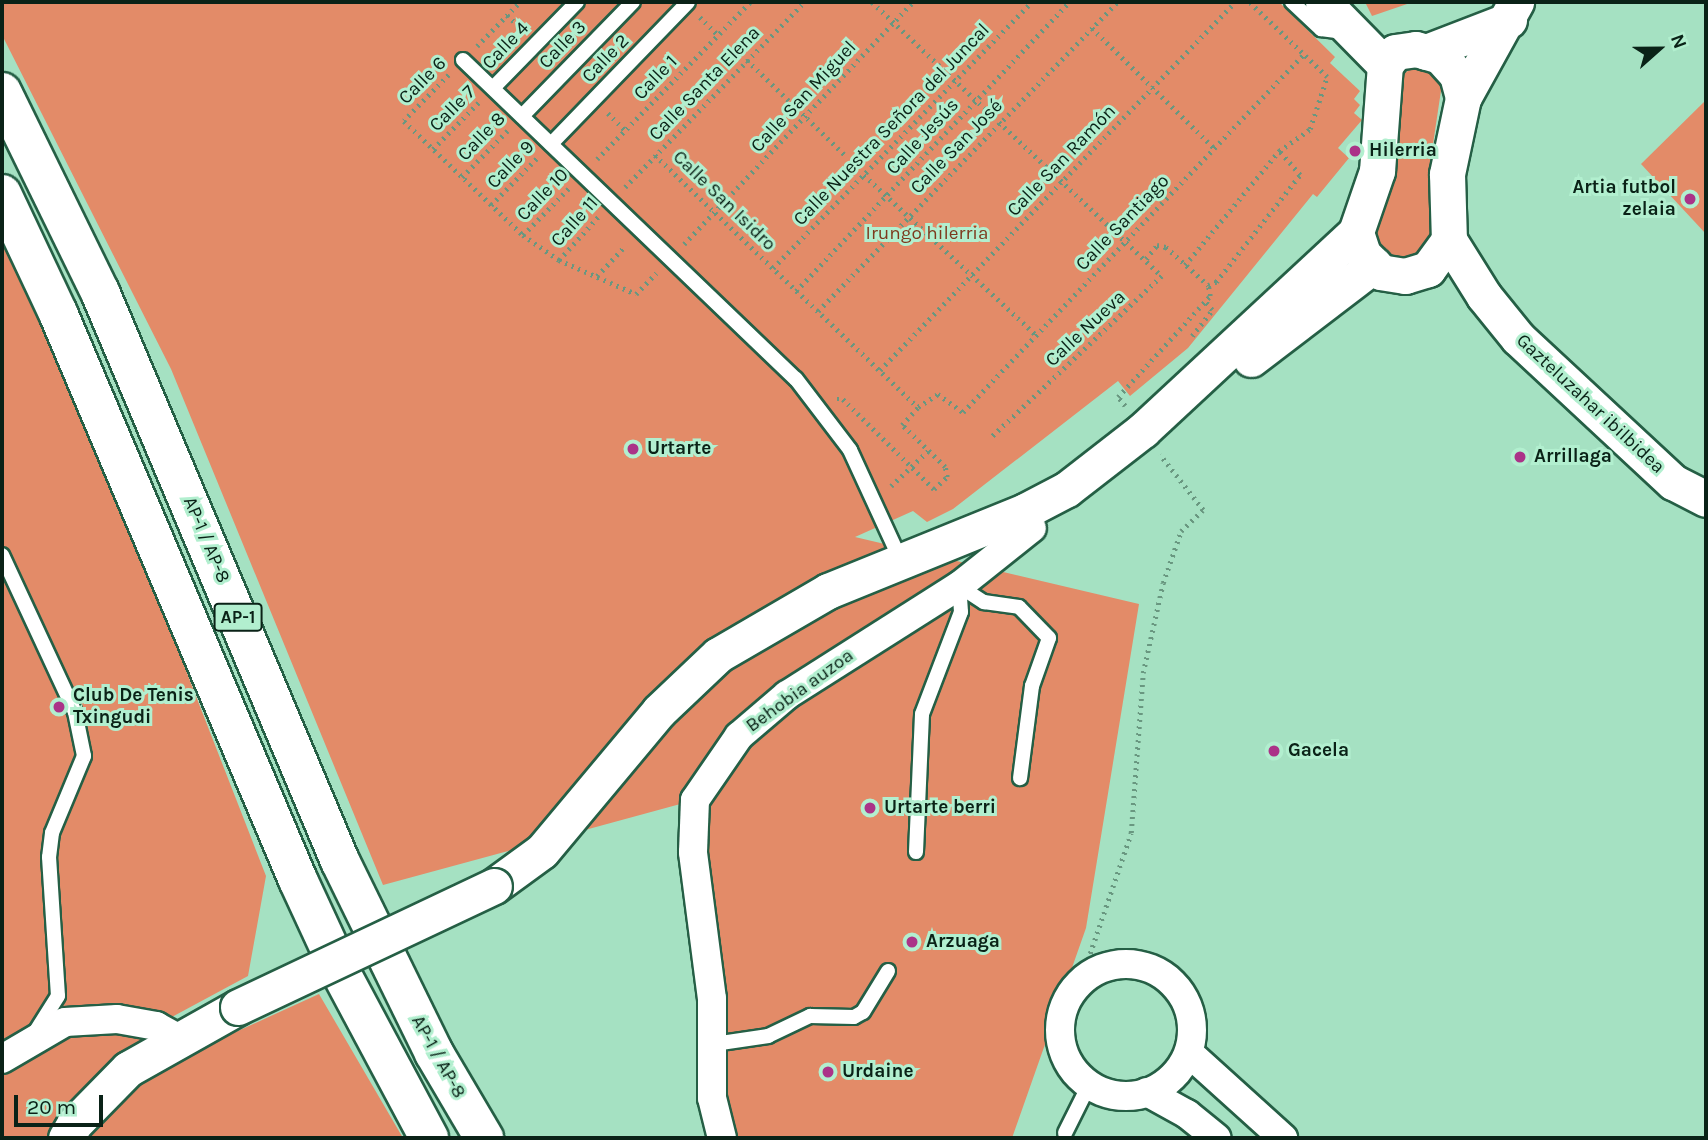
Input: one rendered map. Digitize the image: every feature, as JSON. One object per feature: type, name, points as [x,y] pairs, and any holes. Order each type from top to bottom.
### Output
[{"type":"highway","name":"AP-1 / AP-8","points":[[2,92],[100,292],[340,861],[428,1040],[484,1138]]},
{"type":"highway","name":"AP-1","points":[[2,194],[69,337],[298,880],[369,1030],[429,1138]]},
{"type":"street","points":[[1322,2],[1354,34],[1402,56],[1440,56],[1457,75],[1463,98]]},
{"type":"street","points":[[1402,56],[1513,11]]},
{"type":"street","points":[[1356,232],[1363,254],[1381,272],[1405,276],[1428,269],[1449,240],[1447,174],[1463,98],[1513,11]]},
{"type":"street","points":[[66,1138],[74,1124],[128,1069],[238,1007],[494,886],[542,851],[659,711],[718,655],[791,610],[901,561],[998,525],[1067,489],[1143,430],[1356,232],[1377,171],[1402,56]]},
{"type":"street","name":"Gazteluzahar ibilbidea","points":[[1449,240],[1484,296],[1518,338],[1673,482],[1706,499]]},
{"type":"street","points":[[1143,430],[1209,391],[1374,265]]},
{"type":"street","name":"Gazteluzahar ibilbidea","points":[[1428,269],[1484,296]]},
{"type":"street","name":"Behobia auzoa","points":[[722,1138],[712,1098],[714,1044],[693,852],[695,800],[739,736],[787,695],[959,586],[1032,527]]},
{"type":"street","points":[[1119,963],[1147,967],[1169,979],[1192,1017],[1189,1053],[1162,1087],[1134,1097],[1105,1094],[1089,1084],[1064,1056],[1059,1029],[1063,1007],[1081,980],[1119,963]]},
{"type":"street","points":[[2,1058],[65,1022],[117,1019],[156,1026],[179,1039]]},
{"type":"street","points":[[1189,1053],[1283,1138]]},
{"type":"street","points":[[1147,1092],[1187,1114],[1216,1138]]},
{"type":"lane","name":"Calle 4","points":[[493,88],[577,2]]},
{"type":"lane","name":"Calle 3","points":[[522,116],[633,2]]},
{"type":"lane","name":"Calle 2","points":[[551,144],[688,2]]},
{"type":"lane","points":[[1292,2],[1321,29],[1354,34]]},
{"type":"lane","points":[[463,60],[796,379],[850,450],[901,561]]},
{"type":"lane","points":[[2,555],[75,712],[84,756],[52,833],[49,857],[58,996],[41,1027],[2,1058]]},
{"type":"lane","points":[[959,586],[984,602],[1019,607],[1049,639],[1032,686],[1020,778]]},
{"type":"lane","points":[[916,852],[922,714],[961,612],[959,586]]},
{"type":"lane","points":[[714,1044],[768,1036],[810,1016],[854,1017],[863,1012],[888,971]]},
{"type":"lane","points":[[1065,1133],[1089,1084]]},
{"type":"path","name":"Calle 6","points":[[433,149],[404,121],[520,2]]},
{"type":"path","name":"Calle 1","points":[[582,174],[750,2]]},
{"type":"path","name":"Calle Santa Elena","points":[[612,202],[804,2]]},
{"type":"path","points":[[872,2],[1146,259],[1157,245],[1166,247],[1208,285]]},
{"type":"path","name":"Calle San Miguel","points":[[671,258],[913,2]]},
{"type":"path","name":"Calle Nuestra Señora del Juncal","points":[[773,268],[1032,2]]},
{"type":"path","name":"Calle Jesús","points":[[796,291],[1069,2]]},
{"type":"path","name":"Calle San José","points":[[818,311],[1116,2]]},
{"type":"path","name":"Calle San Ramón","points":[[880,370],[1235,2]]},
{"type":"path","points":[[1185,265],[1279,151],[1310,129],[1327,77],[1249,2]]},
{"type":"path","points":[[1092,28],[1214,148]]},
{"type":"path","name":"Calle Santiago","points":[[918,407],[938,394],[962,412],[1304,54]]},
{"type":"path","points":[[747,60],[846,156]]},
{"type":"path","name":"Calle 7","points":[[433,149],[493,88]]},
{"type":"path","name":"Calle 8","points":[[462,177],[522,116]]},
{"type":"path","name":"Calle 9","points":[[491,205],[551,144]]},
{"type":"path","points":[[433,149],[523,235],[559,260],[636,294]]},
{"type":"path","points":[[1118,397],[1205,301],[1208,285],[1229,268],[1300,175],[1279,151]]},
{"type":"path","name":"Calle San Isidro","points":[[656,155],[918,407]]},
{"type":"path","name":"Calle 10","points":[[523,235],[582,174]]},
{"type":"path","points":[[864,175],[1036,335]]},
{"type":"path","name":"Calle 11","points":[[559,260],[612,202]]},
{"type":"path","points":[[597,276],[641,229]]},
{"type":"path","name":"Calle Nueva","points":[[992,437],[1162,276],[1146,259]]},
{"type":"path","points":[[1185,344],[1212,310],[1205,301]]},
{"type":"path","points":[[820,410],[834,399],[843,399],[928,487],[940,485],[947,471],[902,425],[918,407]]},
{"type":"path","points":[[1081,980],[1131,833],[1143,673],[1163,583],[1181,531],[1203,510],[1143,430]]},
{"type":"path","points":[[892,486],[928,451]]},
{"type":"green space","name":"Irungo hilerria","points":[[2,2],[1279,2],[1335,57],[1330,63],[1360,91],[1354,99],[1360,105],[1354,113],[1362,120],[1338,148],[1349,158],[1317,197],[1313,194],[1188,348],[1130,396],[1118,381],[953,509],[927,522],[913,511],[855,537],[1139,604],[1086,928],[1012,1138],[722,1138],[695,800],[383,885],[171,369],[2,35]]},
{"type":"green space","points":[[1365,2],[1413,2],[1372,16]]},
{"type":"green space","points":[[1413,68],[1432,71],[1442,84],[1429,171],[1432,235],[1416,256],[1394,262],[1375,244],[1374,228],[1396,159],[1394,106],[1401,75]]},
{"type":"green space","name":"Artia futbol zelaia","points":[[1706,100],[1706,234],[1641,164]]},
{"type":"green space","points":[[2,198],[266,876],[248,976],[157,1025],[194,1051],[319,994],[403,1138],[2,1138]]},
{"type":"place","name":"Hilerria","points":[[1355,151]]},
{"type":"place","name":"Artia futbol zelaia","points":[[1690,199]]},
{"type":"place","name":"Urtarte","points":[[633,449]]},
{"type":"place","name":"Arrillaga","points":[[1520,457]]},
{"type":"place","name":"Club De Tenis Txingudi","points":[[59,707]]},
{"type":"place","name":"Gacela","points":[[1274,751]]},
{"type":"place","name":"Urtarte berri","points":[[870,808]]},
{"type":"place","name":"Arzuaga","points":[[912,942]]},
{"type":"place","name":"Urdaine","points":[[828,1072]]}]
